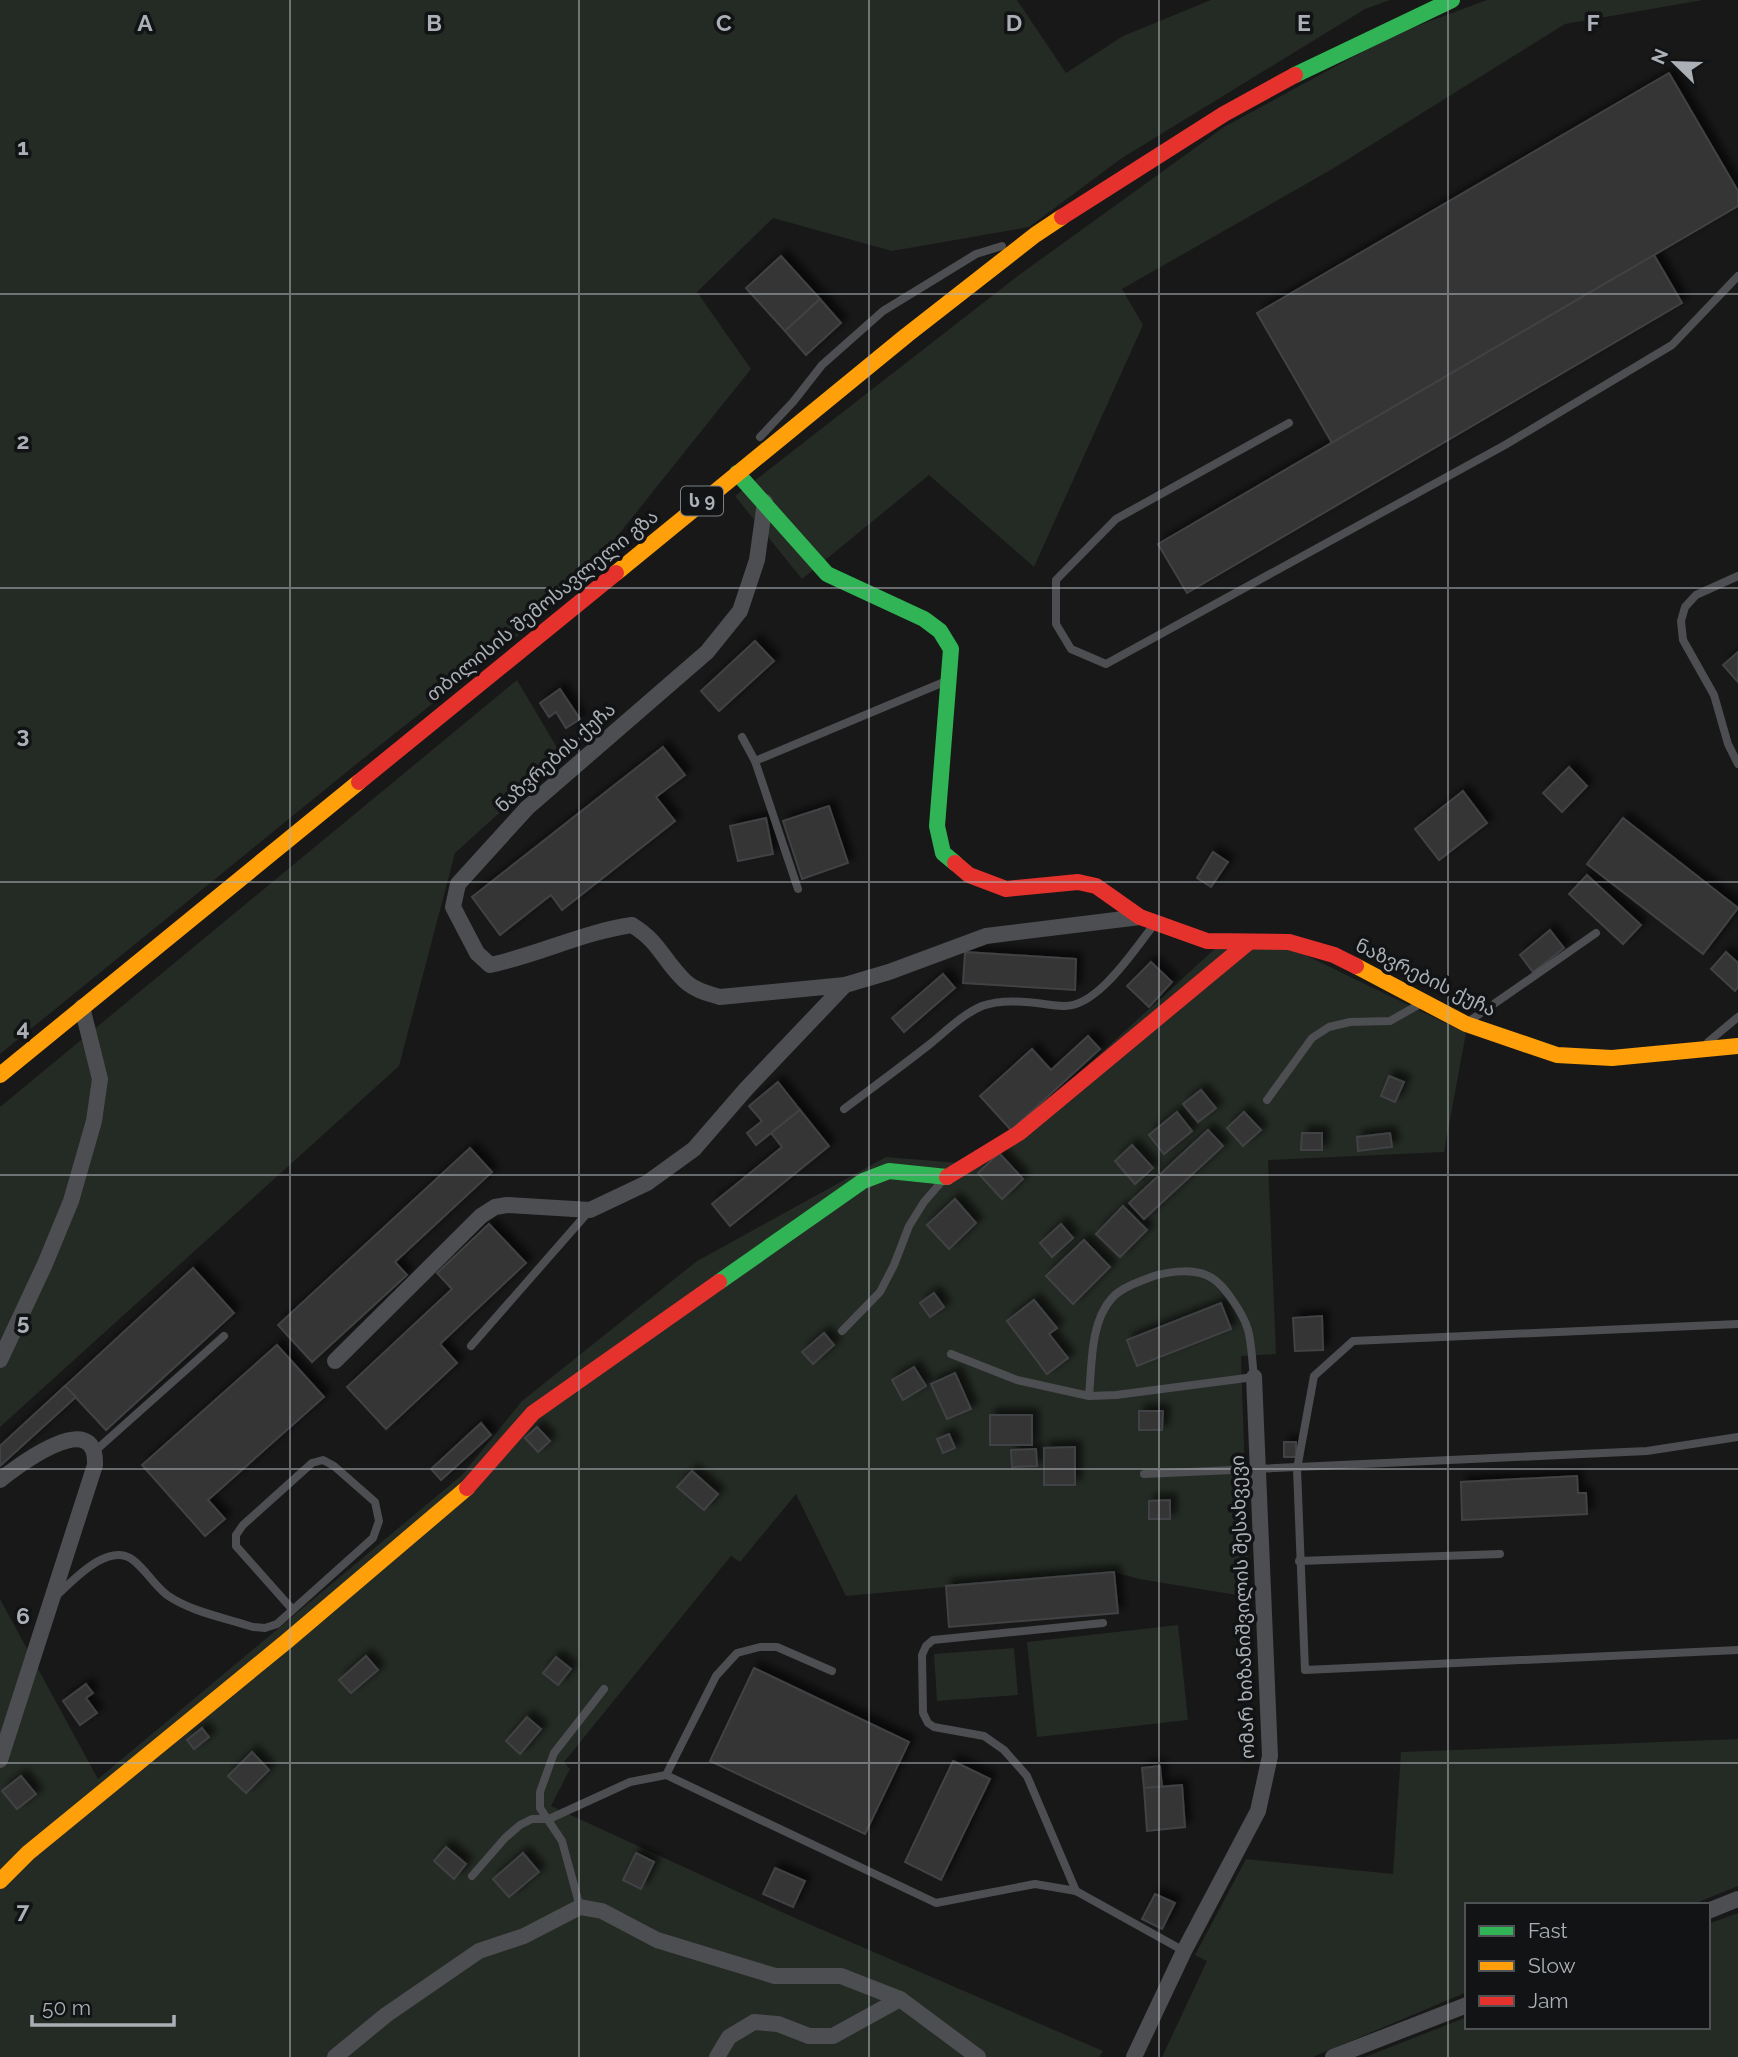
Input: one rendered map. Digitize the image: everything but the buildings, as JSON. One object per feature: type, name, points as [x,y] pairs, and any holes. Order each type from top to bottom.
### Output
[{"type":"main road","name":"თბილისის შემოსავლელი გზა","points":[[0,1075],[698,505],[736,468],[1035,235],[1224,114],[1314,65],[1452,0]]},
{"type":"main road","name":"ნაზვრების ქუჩა","points":[[736,468],[827,574],[924,619],[940,631],[951,649],[937,826],[943,853],[969,875],[1006,889],[1079,883],[1096,886],[1147,920],[1207,941],[1289,942],[1334,955],[1466,1024],[1557,1055],[1612,1058],[1738,1046]]},
{"type":"main road","points":[[0,1881],[28,1853],[287,1641],[471,1485],[533,1413],[863,1181],[889,1171],[945,1178],[1019,1133],[1249,942]]},
{"type":"street","name":"ნაზვრების ქუჩა","points":[[765,502],[757,560],[740,611],[707,652],[527,808],[458,884],[453,907],[477,953],[490,965],[610,928],[632,925],[657,945],[682,979],[701,992],[720,997],[845,985],[889,972],[986,936],[1147,920]]},
{"type":"street","name":"ნაზვრების ქუჩა","points":[[335,1361],[481,1216],[495,1206],[590,1210],[648,1183],[694,1149],[746,1089],[845,985]]},
{"type":"street","points":[[0,1360],[45,1265],[71,1200],[94,1121],[100,1079],[82,1007]]},
{"type":"street","name":"ომარ ხიზანიშვილის შესახვევი","points":[[1134,2057],[1184,1951],[1258,1811],[1270,1756],[1254,1377]]},
{"type":"street","points":[[0,1480],[30,1457],[57,1444],[78,1440],[88,1442],[95,1451],[95,1465],[0,1760]]},
{"type":"street","points":[[1710,1910],[1738,1899]]},
{"type":"street","points":[[335,2057],[386,2015],[480,1951],[523,1936],[580,1907],[602,1911],[657,1940],[775,1976],[841,1976],[900,1999],[978,2057]]},
{"type":"street","points":[[717,2057],[729,2037],[754,2022],[778,2024],[809,2036],[833,2036],[900,1999]]},
{"type":"street","points":[[1334,2057],[1465,2006]]},
{"type":"lane","points":[[755,443],[793,402],[822,365],[883,311],[976,254],[1035,235]]},
{"type":"lane","points":[[1289,423],[1116,519],[1056,580],[1056,624],[1071,649],[1106,664],[1504,445],[1672,345],[1738,276]]},
{"type":"lane","points":[[1738,576],[1696,595],[1685,607],[1681,621],[1683,640],[1714,695],[1728,744],[1738,764]]},
{"type":"lane","points":[[755,761],[950,679]]},
{"type":"lane","points":[[742,737],[755,761],[798,889]]},
{"type":"lane","points":[[844,1109],[961,1019],[983,1006],[1017,1003],[1067,1006],[1091,997],[1113,976],[1147,920]]},
{"type":"lane","points":[[1466,1024],[1596,933]]},
{"type":"lane","points":[[1266,1100],[1312,1038],[1329,1027],[1350,1022],[1390,1021],[1426,1001]]},
{"type":"lane","points":[[1699,1049],[1738,1017]]},
{"type":"lane","points":[[842,1331],[880,1292],[909,1226],[924,1202],[945,1178]]},
{"type":"lane","points":[[471,1346],[590,1210]]},
{"type":"lane","points":[[951,1354],[1017,1380],[1089,1395],[1116,1395],[1254,1377],[1248,1328],[1233,1301],[1212,1277],[1189,1271],[1164,1273],[1136,1282],[1112,1297],[1102,1315],[1096,1337],[1089,1395]]},
{"type":"lane","points":[[1738,1324],[1353,1341],[1314,1376],[1297,1469],[1305,1670],[1738,1650]]},
{"type":"lane","points":[[95,1451],[224,1336]]},
{"type":"lane","points":[[1144,1474],[1647,1451],[1738,1437]]},
{"type":"lane","points":[[53,1598],[91,1565],[108,1556],[123,1555],[134,1560],[168,1596],[182,1603],[253,1627],[265,1628],[277,1624],[373,1538],[379,1521],[375,1502],[334,1466],[323,1461],[312,1463],[243,1525],[236,1535],[236,1546],[292,1609]]},
{"type":"lane","points":[[1299,1561],[1500,1555]]},
{"type":"lane","points":[[1076,1891],[1027,1776],[1004,1750],[984,1736],[934,1727],[928,1723],[923,1713],[922,1655],[933,1640],[1103,1623]]},
{"type":"lane","points":[[277,1624],[287,1641]]},
{"type":"lane","points":[[666,1775],[716,1676],[737,1653],[761,1647],[777,1647],[832,1671]]},
{"type":"lane","points":[[580,1907],[562,1840],[540,1808],[540,1792],[554,1753],[604,1689]]},
{"type":"lane","points":[[472,1876],[520,1825],[532,1819],[549,1819],[630,1783],[666,1775],[936,1903],[1035,1884],[1076,1891],[1184,1951]]},
{"type":"shaded area","points":[[0,0],[1017,0],[1066,73],[1123,36],[1211,0],[1390,0],[1365,9],[1122,158],[1029,227],[892,251],[773,218],[697,292],[751,369],[619,534],[628,548],[354,766],[0,1054]]},
{"type":"shaded area","points":[[1487,0],[1703,0],[1565,24],[1334,168],[1122,289],[1143,325],[1034,567],[929,475],[802,579],[735,496],[1019,275],[1224,127],[1395,34]]},
{"type":"shaded area","points":[[517,680],[562,756],[455,853],[399,1066],[0,1427],[0,1107]]},
{"type":"shaded area","points":[[1218,946],[1293,949],[1466,1033],[1444,1152],[1268,1160],[1276,1354],[1241,1356],[1249,1597],[1139,1579],[1114,1572],[846,1596],[796,1494],[740,1562],[731,1556],[564,1762],[570,1769],[551,1806],[795,1918],[1103,2051],[1099,2057],[0,2057],[0,1599],[98,1779],[462,1475],[522,1401],[697,1261],[886,1157],[959,1163],[1009,1137]]},
{"type":"shaded area","points":[[1178,1625],[1188,1720],[1037,1737],[1027,1642]]},
{"type":"shaded area","points":[[1014,1648],[1018,1695],[937,1701],[934,1654]]},
{"type":"shaded area","points":[[1738,1739],[1738,1886],[1696,1903],[1465,1903],[1465,1993],[1313,2057],[1162,2057],[1207,1961],[1195,1955],[1246,1859],[1393,1874],[1401,1752]]},
{"type":"shaded area","points":[[1738,1913],[1738,2057],[1365,2057],[1465,2018],[1465,2029],[1710,2029],[1710,1923]]},
{"type":"traffic: fast","points":[[1295,75],[1452,0]]},
{"type":"traffic: fast","points":[[737,473],[827,574],[924,619],[940,631],[951,649],[937,826],[943,853],[955,863]]},
{"type":"traffic: fast","points":[[719,1282],[863,1181],[889,1171],[947,1177]]},
{"type":"traffic: slow","points":[[616,573],[907,335],[1062,217]]},
{"type":"traffic: slow","points":[[0,1075],[359,782]]},
{"type":"traffic: slow","points":[[1356,966],[1466,1024],[1557,1055],[1612,1058],[1738,1046]]},
{"type":"traffic: slow","points":[[0,1881],[28,1853],[287,1641],[467,1488]]},
{"type":"traffic: jam","points":[[1062,217],[1224,114],[1295,75]]},
{"type":"traffic: jam","points":[[359,782],[616,573]]},
{"type":"traffic: jam","points":[[955,863],[969,875],[1006,889],[1078,882],[1096,886],[1140,917],[1207,941],[1289,942],[1334,955],[1356,966]]},
{"type":"traffic: jam","points":[[947,1177],[1019,1133],[1249,942]]},
{"type":"traffic: jam","points":[[467,1488],[533,1413],[719,1282]]}]
